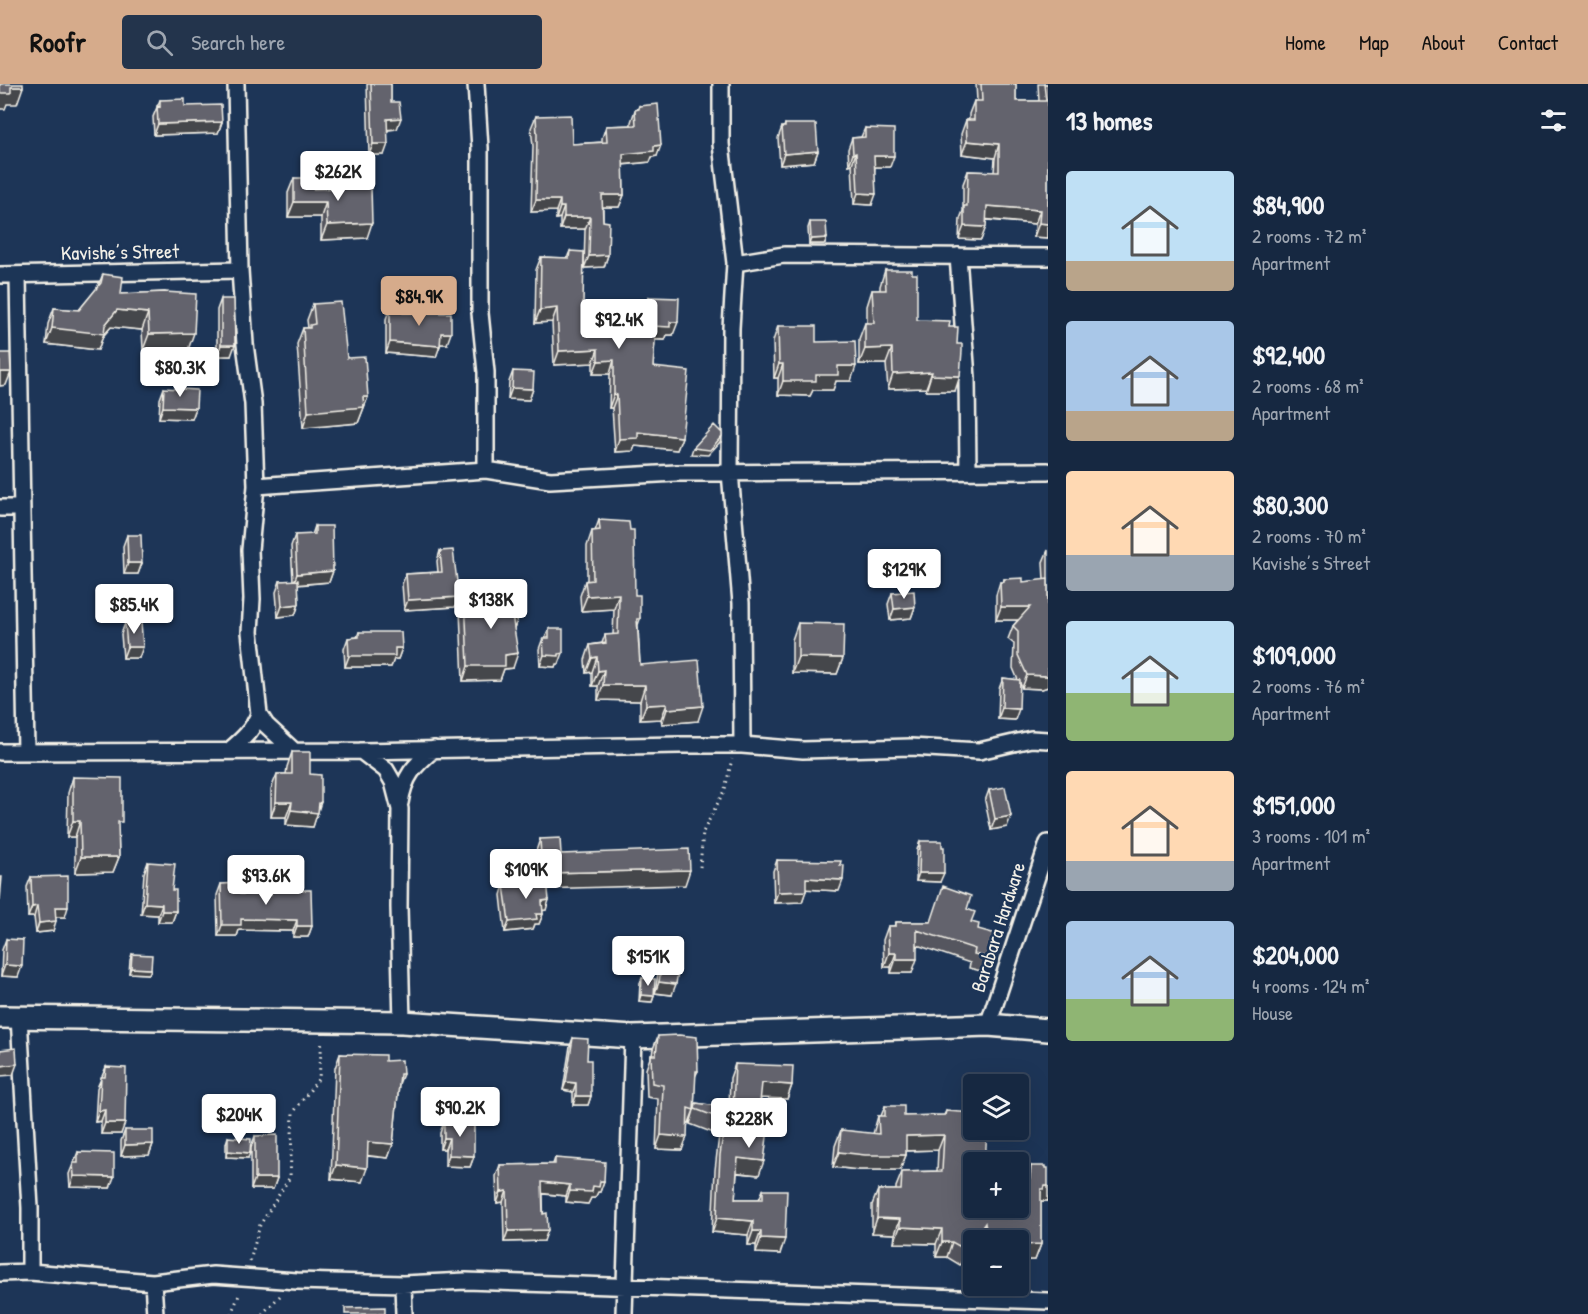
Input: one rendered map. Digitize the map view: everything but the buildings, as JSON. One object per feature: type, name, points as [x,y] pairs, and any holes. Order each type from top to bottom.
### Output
[{"type":"street","points":[[236,84],[240,270],[245,344],[253,404],[256,486],[250,550],[252,599],[250,632],[259,714],[266,725],[293,750]]},
{"type":"street","points":[[476,84],[480,148],[480,313],[486,372],[486,470]]},
{"type":"street","points":[[721,84],[721,144],[735,262],[731,328],[730,472],[741,603],[738,745]]},
{"type":"street","points":[[735,262],[784,255],[1048,257]]},
{"type":"street","points":[[958,256],[967,378],[968,471]]},
{"type":"street","name":"Kavishe’s Street","points":[[0,275],[240,270]]},
{"type":"street","points":[[18,276],[26,751]]},
{"type":"street","points":[[256,486],[486,470],[550,480],[730,472],[1048,471]]},
{"type":"street","points":[[0,508],[22,508]]},
{"type":"street","points":[[230,750],[247,735],[259,714]]},
{"type":"street","points":[[0,752],[361,751],[738,745],[803,750],[911,747],[979,751],[1031,739],[1048,740]]},
{"type":"street","points":[[402,1022],[399,908],[402,787],[415,766],[434,749]]},
{"type":"street","points":[[361,751],[386,770],[393,782],[400,809]]},
{"type":"street","name":"Barabara Hardware","points":[[988,1025],[1048,843]]},
{"type":"street","points":[[30,1272],[30,1208],[9,1017],[402,1022],[633,1037],[988,1025],[1048,1030]]},
{"type":"street","points":[[624,1314],[633,1037]]},
{"type":"street","points":[[0,1274],[30,1272],[153,1282],[213,1275],[297,1281],[403,1284],[466,1281],[1048,1301]]},
{"type":"street","points":[[153,1282],[155,1314]]},
{"type":"street","points":[[403,1284],[404,1314]]},
{"type":"path","points":[[700,867],[703,832],[725,789],[738,745]]},
{"type":"path","points":[[231,1314],[245,1277],[260,1225],[290,1177],[293,1113],[319,1078],[322,1051],[321,1021]]}]
